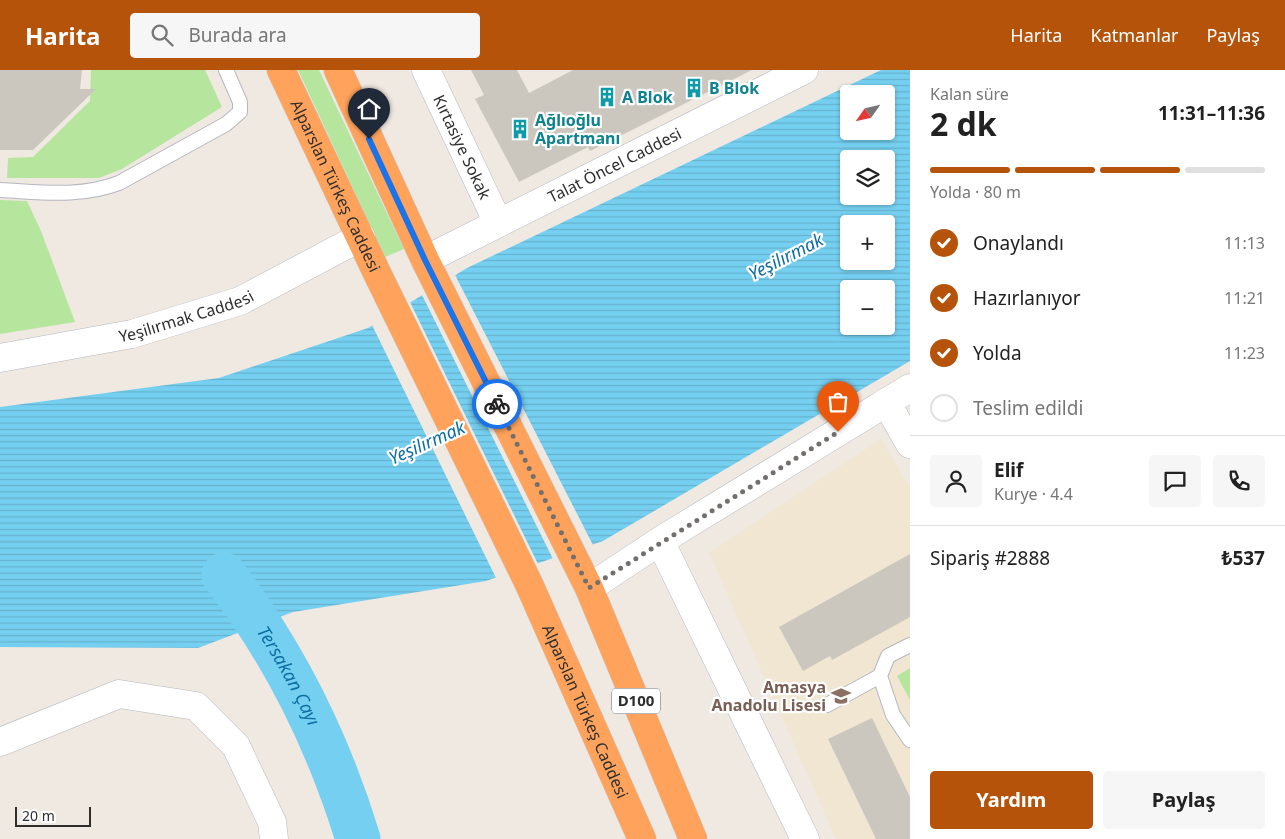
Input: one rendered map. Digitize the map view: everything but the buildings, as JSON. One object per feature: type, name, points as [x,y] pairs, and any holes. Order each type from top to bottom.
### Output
[{"type":"highway","name":"Alparslan Türkeş Caddesi","points":[[281,70],[529,584],[642,839]]},
{"type":"highway","name":"D100","points":[[338,70],[430,268],[583,576],[693,839]]},
{"type":"street","name":"Kırtasiye Sokak","points":[[426,70],[498,223]]},
{"type":"street","name":"Talat Öncel Caddesi","points":[[430,268],[498,223],[804,70]]},
{"type":"street","name":"Yeşilırmak Caddesi","points":[[0,358],[132,334],[240,301],[361,237]]},
{"type":"street","points":[[583,576],[660,542],[910,388]]},
{"type":"street","points":[[886,402],[910,444]]},
{"type":"street","points":[[660,542],[805,839]]},
{"type":"street","points":[[0,742],[120,694],[196,706],[236,746],[272,822],[274,839]]},
{"type":"lane","points":[[0,190],[83,193],[101,190],[119,183],[226,124],[240,112],[240,102],[226,70]]},
{"type":"lane","points":[[827,705],[880,676],[888,656],[910,645]]},
{"type":"lane","points":[[880,676],[893,715],[910,740]]},
{"type":"shaded area","name":"Amasya Anadolu Lisesi","points":[[881,439],[910,488],[910,839],[836,839],[709,553]]},
{"type":"green space","points":[[91,70],[205,70],[222,107],[122,169],[99,178],[7,178],[8,158],[33,157],[90,101]]},
{"type":"green space","points":[[298,70],[319,70],[404,249],[385,257]]},
{"type":"green space","points":[[0,200],[27,201],[41,231],[75,322],[0,334]]},
{"type":"green space","points":[[910,668],[910,700],[897,676]]},
{"type":"water","name":"Yeşilırmak","points":[[881,70],[910,70],[910,361],[603,541],[486,581],[293,612],[198,648],[0,647],[0,407],[219,378],[368,328],[467,268],[840,90],[840,140],[895,140],[895,85],[850,85]]},
{"type":"pier","points":[[454,273],[594,547],[554,561],[421,293]]},
{"type":"pier","points":[[409,300],[539,566],[497,580],[371,323]]},
{"type":"waterway","name":"Tersakan Çayı","points":[[224,575],[267,636],[303,701],[333,769],[358,839]]},
{"type":"way so far","points":[[497,404],[589,588],[838,432]]},
{"type":"place","name":"B Blok","points":[[694,88]]},
{"type":"place","name":"A Blok","points":[[607,97]]},
{"type":"place","name":"Ağlıoğlu Apartmanı","points":[[520,129]]},
{"type":"place","name":"Amasya Anadolu Lisesi","points":[[841,696]]},
{"type":"route","points":[[369,139],[425,260],[497,404]]}]
